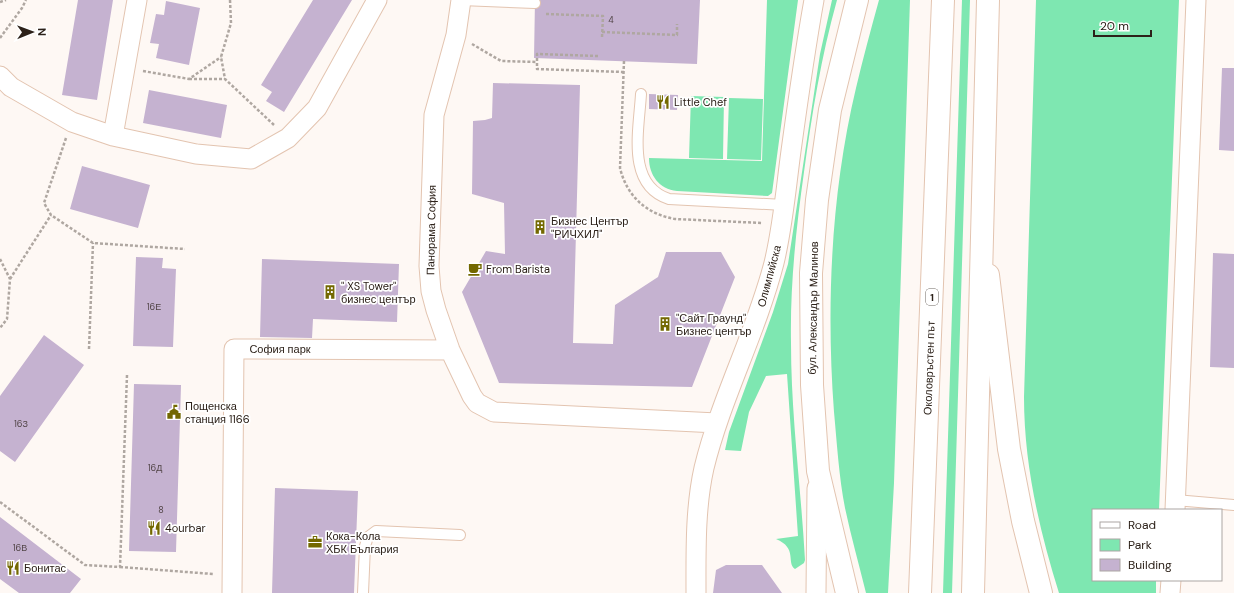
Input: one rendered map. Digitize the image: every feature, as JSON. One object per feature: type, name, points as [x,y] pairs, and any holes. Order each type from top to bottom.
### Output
[{"type":"main road","name":"бул. Александър Малинов","points":[[847,593],[818,471],[811,332],[811,273],[817,200],[830,110],[857,0]]},
{"type":"main road","points":[[939,0],[940,62]]},
{"type":"main road","name":"Околовръстен път","points":[[920,593],[943,0]]},
{"type":"main road","points":[[973,593],[988,0]]},
{"type":"main road","points":[[983,230],[1009,449],[1022,521],[1041,593]]},
{"type":"street","points":[[113,136],[137,0]]},
{"type":"street","points":[[0,76],[11,87],[72,122],[113,136],[196,154],[251,159],[288,138],[317,108],[377,0]]},
{"type":"street","name":"Панорама София","points":[[461,0],[456,35],[434,115],[428,266],[431,292],[436,310],[450,350],[474,400],[485,409],[494,412],[717,423]]},
{"type":"street","name":"Олимпийска","points":[[696,593],[697,532],[704,469],[717,423],[766,289],[777,248],[803,64],[814,0]]},
{"type":"street","points":[[1175,505],[1196,0]]},
{"type":"street","name":"София парк","points":[[232,584],[234,349],[450,350]]},
{"type":"street","points":[[816,593],[818,471]]},
{"type":"street","points":[[1170,593],[1171,581]]},
{"type":"lane","points":[[461,0],[535,3]]},
{"type":"lane","points":[[641,94],[638,160],[640,171],[645,183],[651,190],[669,199],[784,205]]},
{"type":"lane","points":[[1175,505],[1234,505]]},
{"type":"lane","points":[[363,593],[365,546],[368,537],[376,531],[460,535]]},
{"type":"path","points":[[0,2],[6,0]]},
{"type":"path","points":[[0,38],[22,8],[26,0]]},
{"type":"path","points":[[230,0],[231,23],[221,57],[225,79],[288,138]]},
{"type":"path","points":[[542,14],[603,16],[604,37]]},
{"type":"path","points":[[604,32],[677,35],[677,24]]},
{"type":"path","points":[[456,35],[497,59],[537,62]]},
{"type":"path","points":[[598,56],[537,54],[537,68],[624,72]]},
{"type":"path","points":[[189,79],[221,57]]},
{"type":"path","points":[[620,160],[624,61]]},
{"type":"path","points":[[126,67],[189,79],[225,79]]},
{"type":"path","points":[[72,122],[44,202],[51,215],[93,243],[185,249]]},
{"type":"path","points":[[0,328],[7,319],[10,279],[51,215]]},
{"type":"path","points":[[675,220],[762,223]]},
{"type":"path","points":[[89,349],[93,243]]},
{"type":"path","points":[[0,259],[10,279]]},
{"type":"path","points":[[120,567],[127,375]]},
{"type":"path","points":[[0,502],[85,565],[120,567],[232,584]]},
{"type":"green space","points":[[767,0],[798,0],[772,193],[768,196],[677,191],[665,187],[656,180],[653,175],[649,164],[649,158],[762,161]]},
{"type":"green space","points":[[832,0],[837,0],[822,64],[810,129],[798,215],[794,257],[791,321],[791,370],[805,560],[804,563],[795,569],[791,563],[787,547],[776,539],[798,536],[787,374],[766,376],[749,412],[741,451],[725,450],[729,432],[773,312],[788,264],[820,54]]},
{"type":"green space","points":[[879,0],[910,0],[894,483],[888,593],[866,593],[845,508],[840,472],[832,372],[831,290],[836,208],[841,168],[859,77]]},
{"type":"green space","points":[[962,0],[970,0],[952,593],[943,593]]},
{"type":"green space","points":[[1036,0],[1179,0],[1159,509],[1092,509],[1092,581],[1156,581],[1156,593],[1059,593],[1045,545],[1034,496],[1027,447],[1024,397]]},
{"type":"green space","points":[[691,96],[724,97],[723,159],[689,158]]},
{"type":"green space","points":[[729,98],[763,99],[761,160],[727,159]]},
{"type":"building","points":[[78,0],[113,0],[97,100],[62,95]]},
{"type":"building","points":[[313,0],[352,0],[284,112],[266,101],[272,92],[261,85]]},
{"type":"building","points":[[535,0],[700,0],[697,64],[534,58]]},
{"type":"building","points":[[166,1],[200,8],[189,65],[156,58],[159,44],[150,43],[156,14],[164,15]]},
{"type":"building","points":[[1222,68],[1234,68],[1234,151],[1219,150]]},
{"type":"building","name":"Бизнес Център \"РИЧХИЛ\"","points":[[493,83],[580,85],[573,343],[613,344],[615,305],[658,277],[666,252],[721,252],[735,277],[692,387],[499,383],[462,292],[486,251],[505,254],[504,203],[472,194],[473,121],[492,118]]},
{"type":"building","points":[[149,90],[227,105],[221,138],[143,123]]},
{"type":"building","name":"Little Chef","points":[[649,94],[678,95],[677,110],[649,109]]},
{"type":"building","points":[[82,166],[150,185],[138,228],[70,209]]},
{"type":"building","points":[[1213,253],[1234,254],[1234,368],[1210,367]]},
{"type":"building","points":[[136,257],[163,258],[162,268],[176,269],[173,347],[133,346]]},
{"type":"building","name":"\" XS Tower\" бизнес център","points":[[262,259],[399,264],[397,322],[313,319],[312,338],[260,337]]},
{"type":"building","points":[[44,335],[84,365],[15,462],[0,451],[0,396]]},
{"type":"building","points":[[134,384],[181,385],[176,552],[129,551]]},
{"type":"building","name":"Кока-Кола ХБК България","points":[[275,488],[358,491],[354,593],[272,593]]},
{"type":"building","points":[[0,517],[81,579],[70,593],[19,593],[0,579]]},
{"type":"building","points":[[726,565],[762,565],[782,593],[713,593],[716,570]]},
{"type":"place","name":"Little Chef","points":[[663,102]]},
{"type":"place","name":"Бизнес Център \"РИЧХИЛ\"","points":[[540,227]]},
{"type":"place","name":"From Barista","points":[[475,269]]},
{"type":"place","name":"\" XS Tower\" бизнес център","points":[[330,292]]},
{"type":"place","name":"\"Сайт Граунд\" Бизнес център","points":[[665,324]]},
{"type":"place","name":"Пощенска станция 1166","points":[[174,412]]},
{"type":"place","name":"4ourbar","points":[[154,528]]},
{"type":"place","name":"Кока-Кола ХБК България","points":[[315,542]]},
{"type":"place","name":"Бонитас","points":[[13,568]]}]
